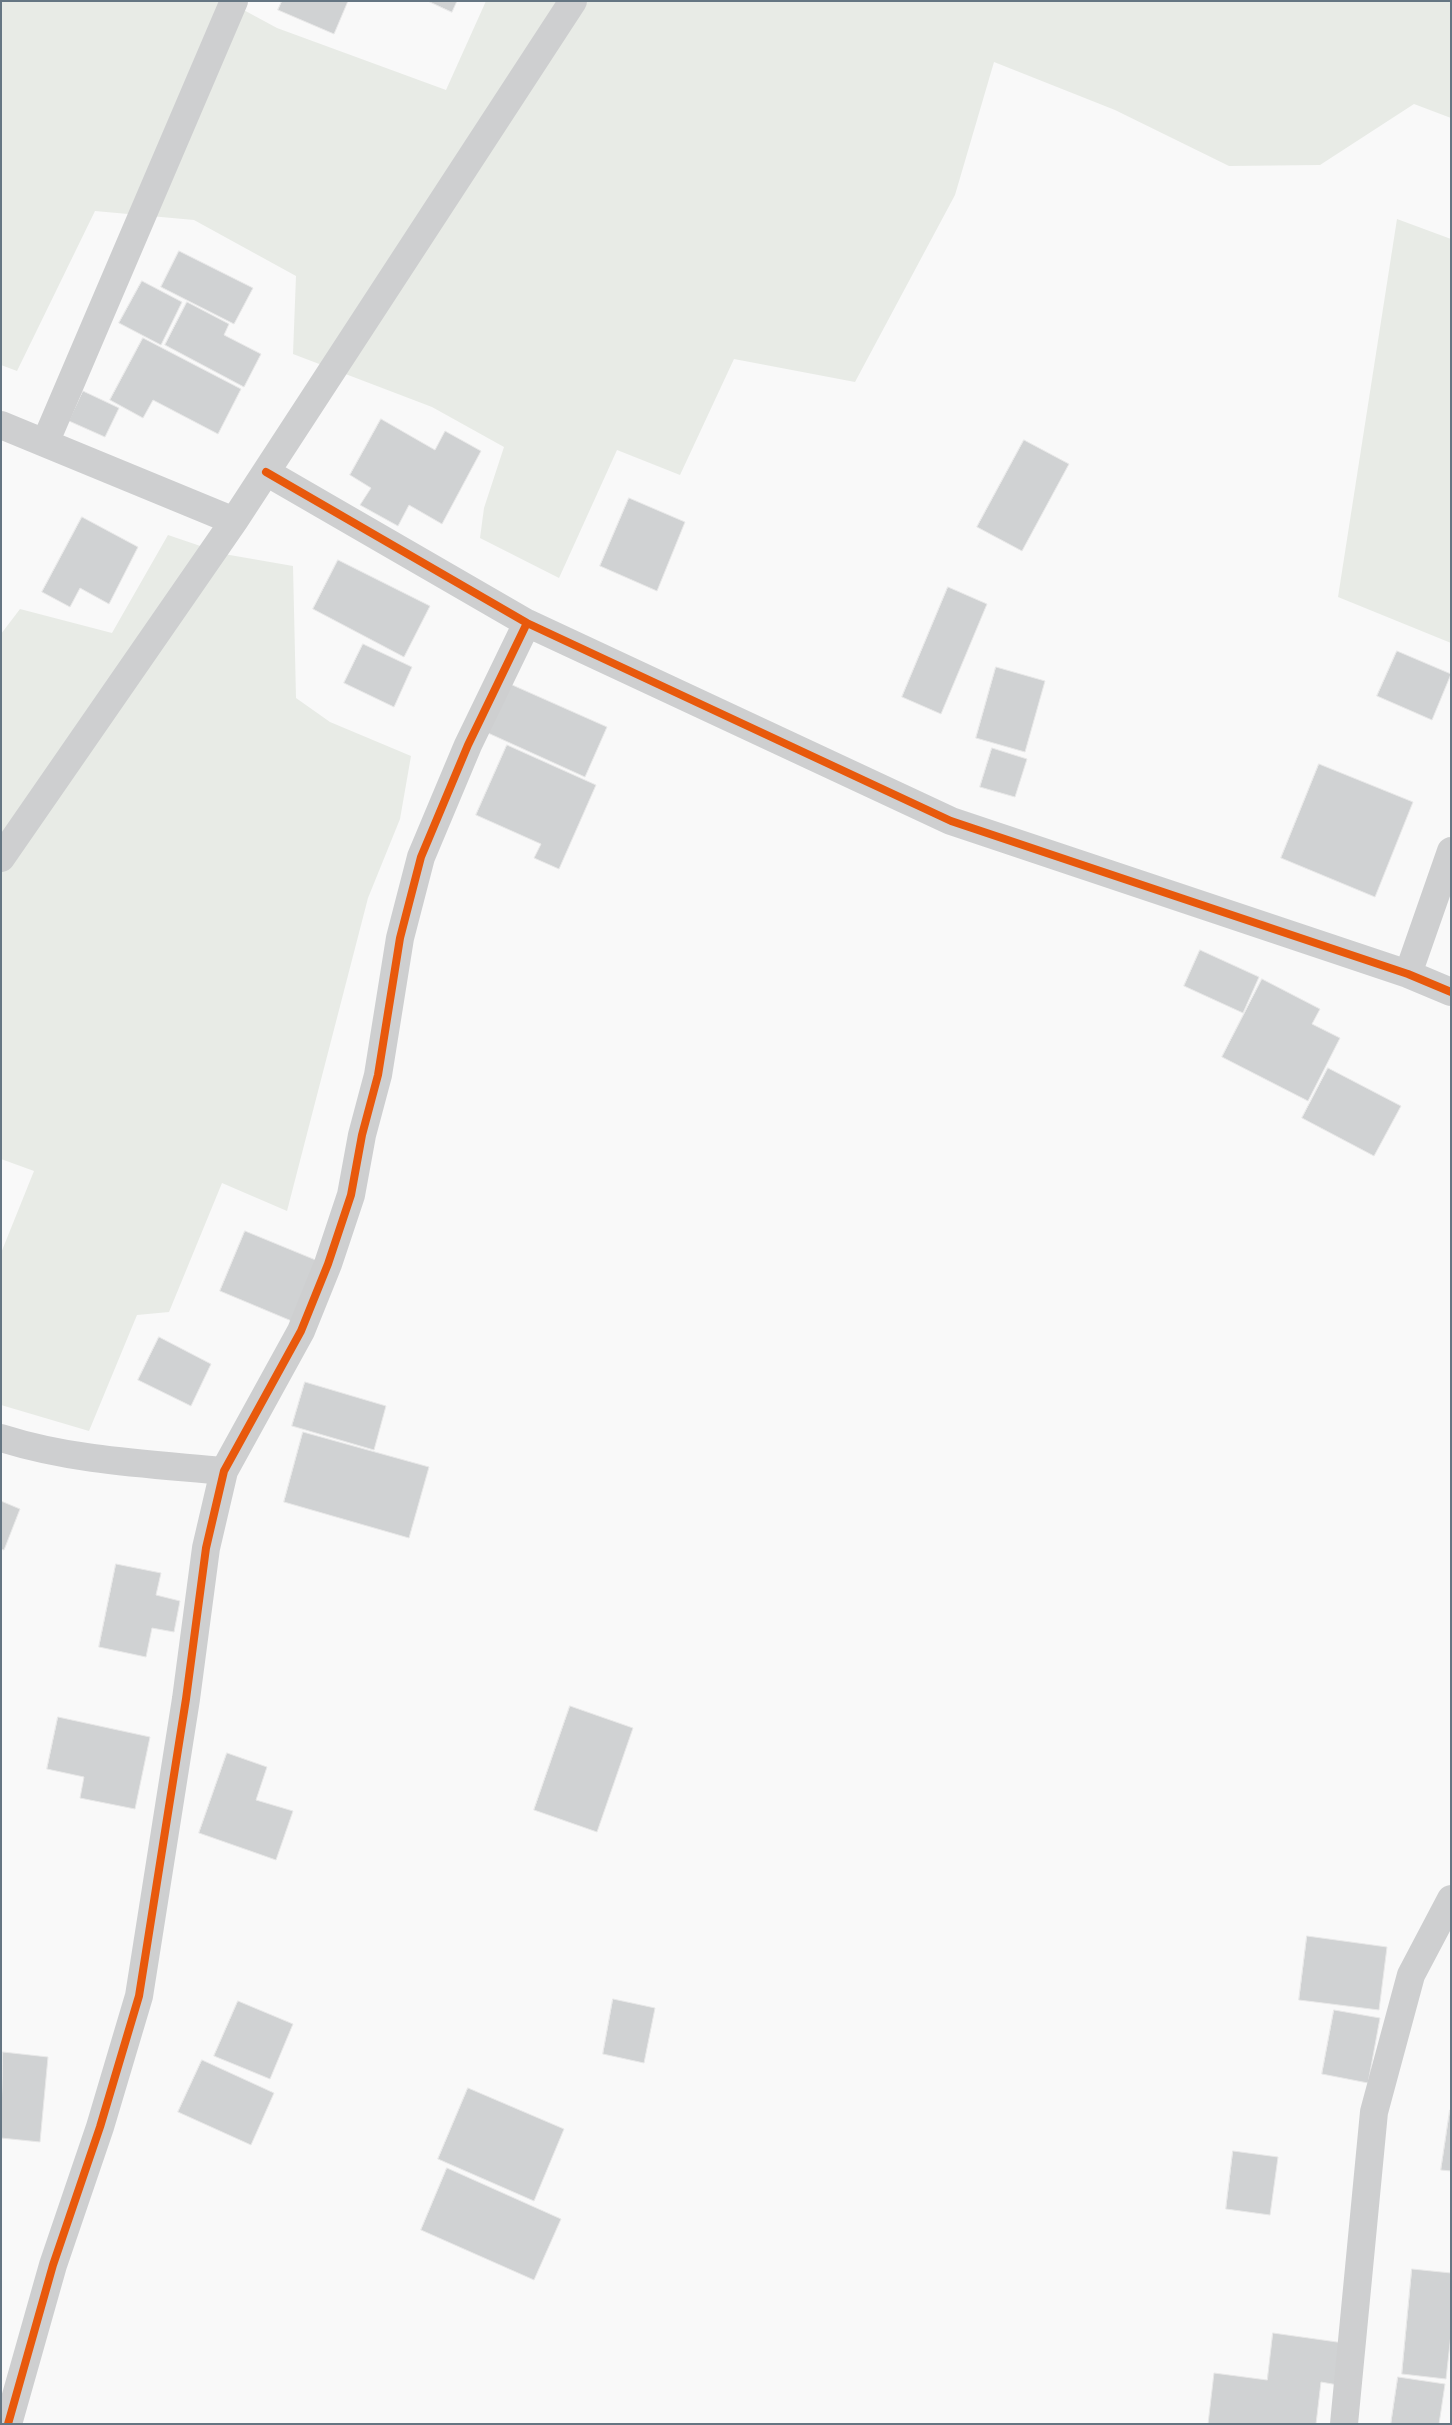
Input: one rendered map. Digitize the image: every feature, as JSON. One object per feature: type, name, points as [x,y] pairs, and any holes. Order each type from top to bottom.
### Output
[{"type":"street","points":[[45,443],[234,1]]},
{"type":"street","points":[[1,858],[234,521],[573,1]]},
{"type":"street","points":[[1,425],[234,521]]},
{"type":"street","points":[[266,472],[527,623],[951,821],[1408,974],[1451,992]]},
{"type":"street","points":[[8,2424],[53,2265],[100,2127],[139,1996],[186,1699],[206,1548],[224,1471],[301,1331],[328,1264],[352,1196],[362,1135],[378,1075],[400,938],[421,857],[468,745],[527,623]]},
{"type":"street","points":[[1408,974],[1451,851]]},
{"type":"street","points":[[1,1438],[31,1448],[102,1459],[224,1471]]},
{"type":"street","points":[[1344,2424],[1374,2112],[1411,1975],[1451,1899]]},
{"type":"shaded area","points":[[1,1],[227,1],[277,28],[446,90],[486,1],[1451,1],[1451,118],[1414,104],[1320,165],[1229,166],[1115,110],[994,62],[955,195],[855,382],[734,359],[680,475],[617,450],[559,578],[480,538],[484,508],[504,447],[432,407],[293,354],[296,276],[194,220],[95,211],[17,371],[1,365]]},
{"type":"shaded area","points":[[1397,219],[1451,239],[1451,643],[1338,597]]},
{"type":"shaded area","points":[[168,535],[224,554],[293,566],[296,698],[330,722],[411,756],[400,819],[368,898],[287,1211],[222,1183],[169,1312],[137,1315],[89,1431],[1,1405],[1,1253],[34,1171],[1,1159],[1,634],[20,609],[112,633]]},
{"type":"building","points":[[282,1],[348,1],[334,34],[278,10]]},
{"type":"building","points":[[428,1],[457,1],[452,12]]},
{"type":"building","points":[[179,251],[253,288],[234,324],[161,287]]},
{"type":"building","points":[[142,281],[182,302],[161,345],[119,323]]},
{"type":"building","points":[[187,302],[229,324],[224,335],[261,354],[244,387],[165,345]]},
{"type":"building","points":[[143,338],[241,389],[218,434],[153,400],[143,418],[110,400]]},
{"type":"building","points":[[83,391],[119,408],[105,437],[69,421]]},
{"type":"building","points":[[381,419],[435,450],[445,431],[481,451],[442,524],[409,505],[398,526],[360,505],[371,488],[350,475]]},
{"type":"building","points":[[1024,440],[1069,464],[1022,551],[977,527]]},
{"type":"building","points":[[629,498],[685,522],[657,591],[600,566]]},
{"type":"building","points":[[82,517],[138,547],[109,604],[80,588],[70,607],[42,592]]},
{"type":"building","points":[[338,560],[430,606],[404,657],[313,609]]},
{"type":"building","points":[[948,587],[987,604],[941,714],[902,697]]},
{"type":"building","points":[[363,644],[412,667],[394,707],[344,683]]},
{"type":"building","points":[[1397,651],[1451,674],[1432,720],[1377,696]]},
{"type":"building","points":[[996,667],[1045,681],[1025,752],[976,738]]},
{"type":"building","points":[[510,684],[607,727],[585,777],[488,733]]},
{"type":"building","points":[[507,745],[596,785],[559,869],[534,858],[541,844],[476,815]]},
{"type":"building","points":[[992,748],[1027,759],[1015,797],[980,787]]},
{"type":"building","points":[[1319,764],[1413,802],[1375,897],[1281,858]]},
{"type":"building","points":[[1200,950],[1259,977],[1243,1013],[1184,986]]},
{"type":"building","points":[[1262,979],[1320,1009],[1312,1024],[1340,1038],[1308,1101],[1222,1057]]},
{"type":"building","points":[[1328,1068],[1401,1106],[1374,1156],[1302,1118]]},
{"type":"building","points":[[245,1231],[318,1261],[294,1322],[220,1291]]},
{"type":"building","points":[[159,1337],[211,1364],[191,1406],[138,1380]]},
{"type":"building","points":[[305,1382],[386,1406],[374,1450],[292,1426]]},
{"type":"building","points":[[303,1432],[429,1467],[409,1538],[284,1502]]},
{"type":"building","points":[[1,1501],[20,1509],[4,1550],[1,1549]]},
{"type":"building","points":[[116,1564],[161,1573],[156,1595],[180,1601],[174,1632],[152,1628],[146,1657],[99,1647]]},
{"type":"building","points":[[570,1706],[633,1728],[597,1832],[534,1810]]},
{"type":"building","points":[[58,1717],[150,1737],[135,1809],[80,1798],[84,1777],[47,1769]]},
{"type":"building","points":[[227,1753],[267,1767],[256,1800],[293,1811],[276,1860],[199,1833]]},
{"type":"building","points":[[1307,1936],[1387,1947],[1379,2010],[1299,2000]]},
{"type":"building","points":[[613,1999],[655,2008],[644,2063],[603,2054]]},
{"type":"building","points":[[238,2001],[293,2024],[270,2079],[214,2056]]},
{"type":"building","points":[[1334,2010],[1380,2018],[1368,2083],[1322,2074]]},
{"type":"building","points":[[3,2052],[48,2057],[40,2142],[1,2138]]},
{"type":"building","points":[[202,2060],[274,2093],[251,2145],[178,2112]]},
{"type":"building","points":[[468,2088],[564,2129],[534,2201],[438,2159]]},
{"type":"building","points":[[1451,2110],[1451,2171],[1441,2170]]},
{"type":"building","points":[[1233,2151],[1278,2157],[1270,2215],[1226,2209]]},
{"type":"building","points":[[447,2168],[561,2219],[534,2280],[421,2230]]},
{"type":"building","points":[[1412,2269],[1451,2273],[1451,2334],[1446,2379],[1402,2374]]},
{"type":"building","points":[[1273,2333],[1344,2343],[1338,2385],[1321,2382],[1316,2424],[1208,2424],[1214,2373],[1267,2380]]},
{"type":"building","points":[[1398,2377],[1445,2384],[1439,2424],[1391,2424]]},
{"type":"cycle path","points":[[266,472],[527,623],[951,821],[1408,974],[1451,992]]},
{"type":"cycle path","points":[[8,2424],[53,2265],[100,2127],[139,1996],[186,1699],[206,1548],[224,1471],[301,1331],[328,1264],[351,1195],[362,1135],[378,1075],[400,938],[421,857],[468,745],[527,623]]}]
